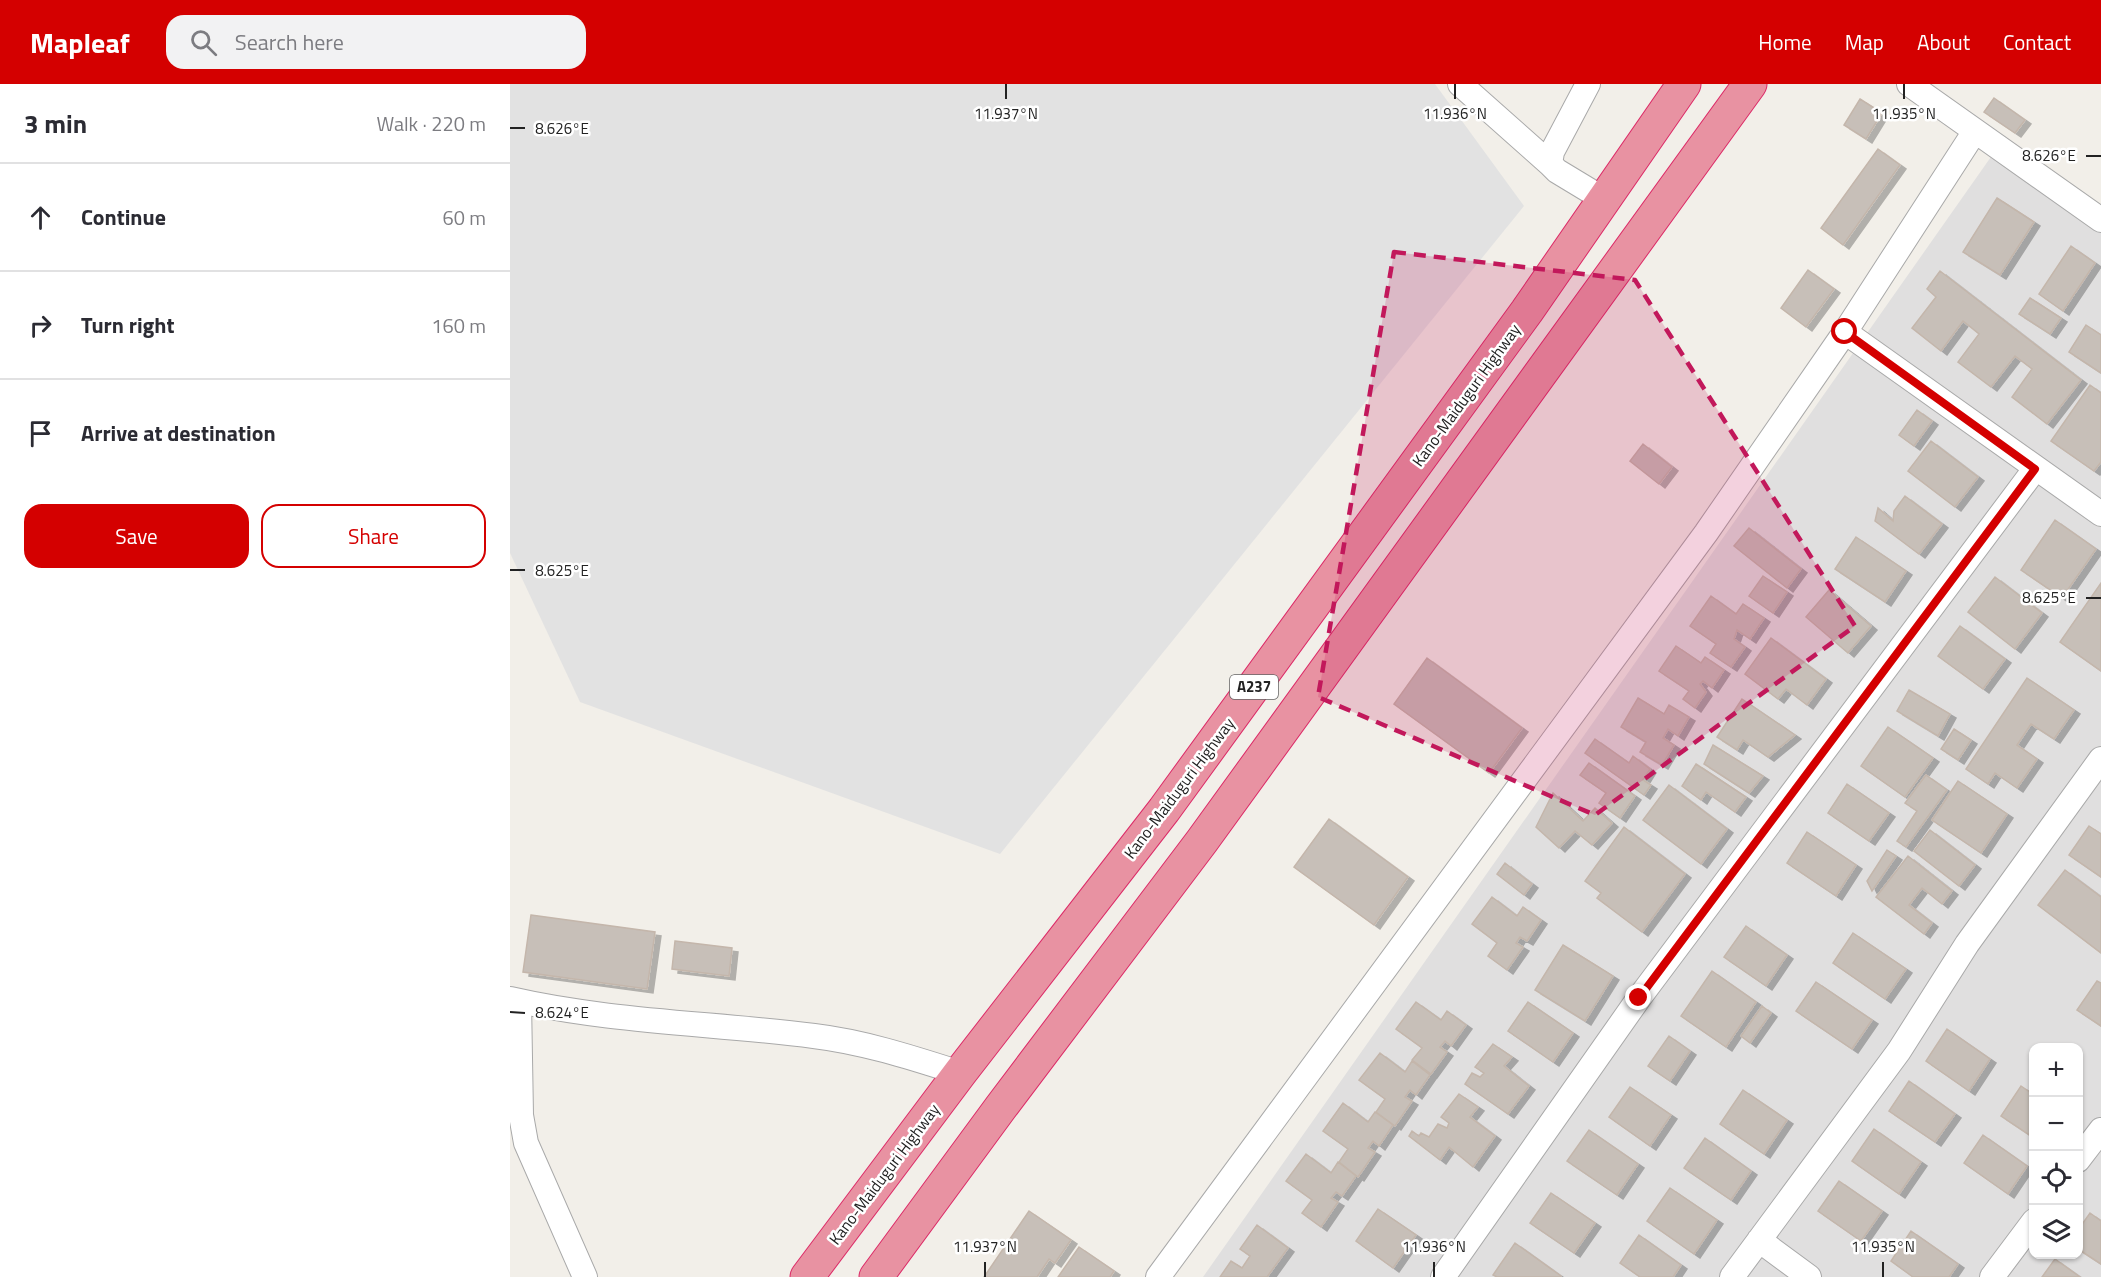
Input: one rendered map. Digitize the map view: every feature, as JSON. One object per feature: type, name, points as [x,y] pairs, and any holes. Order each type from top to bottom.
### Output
[{"type":"highway","name":"Kano-Maiduguri Highway","points":[[807,1277],[960,1073],[1164,810],[1520,321],[1684,84]]},
{"type":"highway","name":"A237","points":[[876,1277],[1209,832],[1750,84]]},
{"type":"street","points":[[1460,84],[1557,171],[1605,200]]},
{"type":"street","points":[[1550,164],[1552,152],[1588,84]]},
{"type":"street","points":[[1909,84],[2101,220]]},
{"type":"street","points":[[1158,1277],[1706,533],[1845,332],[1975,131]]},
{"type":"street","points":[[1845,332],[2101,514]]},
{"type":"street","points":[[1443,1277],[1639,998],[2035,469]]},
{"type":"street","points":[[1732,1277],[1899,1051],[1967,944],[2101,759]]},
{"type":"street","points":[[585,1277],[518,1146],[521,1116],[514,1000],[603,1016],[816,1036],[902,1054],[960,1073]]},
{"type":"street","points":[[2083,1155],[2101,1130]]},
{"type":"street","points":[[1992,1277],[2029,1228]]},
{"type":"street","points":[[1760,1240],[1809,1277]]},
{"type":"highlighted area","points":[[1394,252],[1635,280],[1855,626],[1595,815],[1318,697]]},
{"type":"shaded area","points":[[510,84],[1435,84],[1524,206],[1000,854],[580,702],[510,553]]},
{"type":"shaded area","points":[[1993,154],[2101,228],[2101,1277],[1203,1277]]},
{"type":"building","points":[[1994,98],[2025,120],[2015,133],[1984,112]]},
{"type":"building","points":[[1860,99],[1882,113],[1866,139],[1844,125]]},
{"type":"building","points":[[1878,149],[1900,165],[1843,245],[1821,228]]},
{"type":"building","points":[[1997,198],[2034,222],[2000,275],[1963,252]]},
{"type":"building","points":[[2071,246],[2095,263],[2063,311],[2039,294]]},
{"type":"building","points":[[1808,270],[1834,289],[1806,327],[1781,308]]},
{"type":"building","points":[[1940,271],[2081,380],[2047,424],[2012,397],[2032,369],[2015,356],[1991,387],[1958,362],[1979,334],[1963,321],[1941,351],[1912,328],[1936,297],[1927,289]]},
{"type":"building","points":[[2030,298],[2061,318],[2050,334],[2019,314]]},
{"type":"building","points":[[2086,325],[2101,335],[2101,373],[2069,352]]},
{"type":"building","points":[[2090,385],[2101,393],[2101,462],[2094,471],[2051,441]]},
{"type":"building","points":[[1917,410],[1932,421],[1914,446],[1899,435]]},
{"type":"building","points":[[1931,441],[1978,477],[1955,507],[1908,471]]},
{"type":"building","points":[[1643,444],[1672,467],[1659,484],[1630,461]]},
{"type":"building","points":[[1905,496],[1942,524],[1919,554],[1875,521],[1878,508],[1893,521],[1894,511]]},
{"type":"building","points":[[2055,520],[2096,549],[2062,598],[2021,570]]},
{"type":"building","points":[[1749,528],[1801,569],[1787,588],[1734,546]]},
{"type":"building","points":[[1856,537],[1906,571],[1885,602],[1835,569]]},
{"type":"building","points":[[1763,576],[1787,592],[1773,613],[1749,596]]},
{"type":"building","points":[[1995,577],[2042,613],[2015,649],[1968,612]]},
{"type":"building","points":[[2101,583],[2101,671],[2060,642]]},
{"type":"building","points":[[1829,590],[1871,626],[1848,653],[1806,617]]},
{"type":"building","points":[[1711,596],[1736,614],[1743,604],[1764,618],[1750,639],[1737,630],[1734,639],[1745,647],[1731,667],[1710,653],[1716,644],[1690,626]]},
{"type":"building","points":[[1960,626],[2005,659],[1983,689],[1938,656]]},
{"type":"building","points":[[1771,638],[1826,679],[1807,705],[1786,689],[1778,699],[1745,674]]},
{"type":"building","points":[[1676,646],[1701,663],[1705,657],[1724,670],[1712,688],[1703,681],[1700,684],[1706,692],[1695,708],[1683,699],[1689,691],[1659,671]]},
{"type":"building","points":[[1427,658],[1522,728],[1489,773],[1394,704]]},
{"type":"building","points":[[2027,678],[2074,710],[2054,739],[2031,724],[2017,745],[2037,759],[2017,788],[1995,773],[1988,784],[1966,769]]},
{"type":"building","points":[[1909,690],[1950,714],[1938,736],[1897,711]]},
{"type":"building","points":[[1638,698],[1664,714],[1669,705],[1689,717],[1678,736],[1668,729],[1663,738],[1674,745],[1662,765],[1640,752],[1646,742],[1621,727]]},
{"type":"building","points":[[1742,699],[1795,735],[1768,757],[1743,740],[1737,750],[1717,737]]},
{"type":"building","points":[[1888,727],[1933,758],[1905,797],[1861,766]]},
{"type":"building","points":[[1954,729],[1971,740],[1958,760],[1941,749]]},
{"type":"building","points":[[1595,739],[1629,763],[1633,756],[1650,769],[1643,780],[1651,785],[1644,795],[1585,753]]},
{"type":"building","points":[[1713,745],[1763,776],[1749,793],[1704,764]]},
{"type":"building","points":[[1589,763],[1635,796],[1620,818],[1599,803],[1606,793],[1580,775]]},
{"type":"building","points":[[1696,764],[1746,797],[1735,812],[1706,792],[1701,800],[1682,786]]},
{"type":"building","points":[[1926,775],[1947,790],[1906,847],[1897,841],[1917,811],[1905,803]]},
{"type":"building","points":[[1958,781],[2007,814],[1981,853],[1932,820]]},
{"type":"building","points":[[1847,784],[1889,813],[1869,841],[1828,813]]},
{"type":"building","points":[[1669,785],[1727,829],[1701,864],[1643,820]]},
{"type":"building","points":[[1553,793],[1583,821],[1595,808],[1612,823],[1592,845],[1575,831],[1559,848],[1536,827]]},
{"type":"building","points":[[1329,819],[1408,877],[1374,925],[1294,867]]},
{"type":"building","points":[[2089,826],[2101,834],[2101,877],[2069,855]]},
{"type":"building","points":[[1624,827],[1685,874],[1642,932],[1597,898],[1601,893],[1585,881]]},
{"type":"building","points":[[1930,830],[1975,865],[1959,886],[1914,851]]},
{"type":"building","points":[[1807,832],[1856,865],[1836,896],[1787,863]]},
{"type":"building","points":[[1887,850],[1896,856],[1872,891],[1867,881]]},
{"type":"building","points":[[1908,856],[1952,891],[1942,904],[1922,888],[1909,905],[1932,923],[1924,934],[1876,897]]},
{"type":"building","points":[[1505,863],[1532,884],[1524,895],[1497,874]]},
{"type":"building","points":[[2065,870],[2101,897],[2101,953],[2038,905]]},
{"type":"building","points":[[1492,897],[1517,916],[1523,907],[1541,920],[1527,941],[1520,937],[1516,943],[1523,947],[1507,970],[1488,956],[1497,943],[1472,924]]},
{"type":"building","points":[[531,915],[655,932],[647,989],[523,972]]},
{"type":"building","points":[[1746,926],[1787,955],[1766,986],[1724,957]]},
{"type":"building","points":[[1853,933],[1906,969],[1885,999],[1833,963]]},
{"type":"building","points":[[675,941],[732,948],[729,976],[672,969]]},
{"type":"building","points":[[1563,945],[1613,976],[1585,1021],[1535,990]]},
{"type":"building","points":[[1712,971],[1756,1002],[1726,1047],[1681,1016]]},
{"type":"building","points":[[2097,981],[2101,983],[2101,1026],[2077,1010]]},
{"type":"building","points":[[1816,982],[1872,1020],[1852,1049],[1796,1011]]},
{"type":"building","points":[[1416,1002],[1441,1020],[1447,1011],[1466,1025],[1451,1046],[1445,1041],[1440,1047],[1447,1052],[1431,1074],[1412,1060],[1422,1048],[1396,1029]]},
{"type":"building","points":[[1528,1002],[1573,1033],[1553,1062],[1508,1031]]},
{"type":"building","points":[[1762,1006],[1771,1013],[1750,1043],[1741,1036]]},
{"type":"building","points":[[1947,1029],[1990,1059],[1969,1091],[1926,1061]]},
{"type":"building","points":[[1669,1036],[1690,1051],[1670,1081],[1648,1066]]},
{"type":"building","points":[[1493,1044],[1512,1057],[1504,1066],[1529,1086],[1508,1114],[1465,1084],[1472,1073],[1480,1077],[1484,1073],[1475,1067]]},
{"type":"building","points":[[1380,1053],[1405,1072],[1412,1061],[1430,1075],[1416,1095],[1410,1090],[1405,1097],[1412,1101],[1395,1126],[1376,1112],[1385,1099],[1359,1080]]},
{"type":"building","points":[[1909,1081],[1955,1114],[1935,1142],[1889,1111]]},
{"type":"building","points":[[2021,1086],[2029,1092],[2029,1135],[2001,1116]]},
{"type":"building","points":[[1630,1087],[1671,1115],[1650,1146],[1609,1117]]},
{"type":"building","points":[[1743,1090],[1787,1120],[1764,1154],[1720,1124]]},
{"type":"building","points":[[1459,1094],[1478,1107],[1470,1117],[1495,1136],[1473,1167],[1449,1147],[1440,1160],[1409,1136],[1412,1131],[1419,1136],[1421,1133],[1429,1137],[1438,1124],[1447,1128],[1449,1123],[1441,1117]]},
{"type":"building","points":[[1343,1103],[1368,1122],[1375,1112],[1393,1125],[1379,1146],[1373,1141],[1368,1148],[1375,1152],[1358,1177],[1339,1162],[1348,1149],[1323,1131]]},
{"type":"building","points":[[1874,1129],[1921,1162],[1899,1194],[1852,1161]]},
{"type":"building","points":[[1589,1130],[1638,1164],[1617,1195],[1567,1161]]},
{"type":"building","points":[[1983,1135],[2027,1166],[2008,1194],[1964,1163]]},
{"type":"building","points":[[1705,1138],[1751,1171],[1731,1200],[1684,1168]]},
{"type":"building","points":[[1306,1154],[1331,1173],[1338,1162],[1356,1176],[1342,1196],[1336,1192],[1331,1198],[1338,1202],[1321,1227],[1302,1213],[1312,1200],[1286,1181]]},
{"type":"building","points":[[1839,1181],[1882,1211],[1861,1241],[1818,1211]]},
{"type":"building","points":[[1670,1188],[1717,1220],[1694,1254],[1647,1221]]},
{"type":"building","points":[[1551,1193],[1595,1223],[1574,1253],[1530,1223]]},
{"type":"building","points":[[1378,1209],[1416,1235],[1393,1268],[1356,1241]]},
{"type":"building","points":[[1029,1211],[1071,1240],[1055,1263],[1049,1259],[1037,1277],[984,1277]]},
{"type":"building","points":[[2090,1213],[2101,1221],[2101,1264],[2083,1252],[2083,1223]]},
{"type":"building","points":[[1257,1225],[1288,1248],[1267,1277],[1220,1277],[1231,1261],[1242,1268],[1250,1256],[1240,1249]]},
{"type":"building","points":[[1911,1231],[1958,1264],[1949,1277],[1913,1277],[1891,1261]]},
{"type":"building","points":[[1639,1235],[1681,1265],[1673,1277],[1640,1277],[1620,1263]]},
{"type":"building","points":[[1515,1243],[1561,1276],[1497,1277],[1493,1275]]},
{"type":"building","points":[[1079,1247],[1114,1271],[1110,1277],[1058,1277]]},
{"type":"building","points":[[2055,1259],[2080,1277],[2042,1277]]},
{"type":"route","points":[[1639,998],[2035,469],[1845,332]]}]
